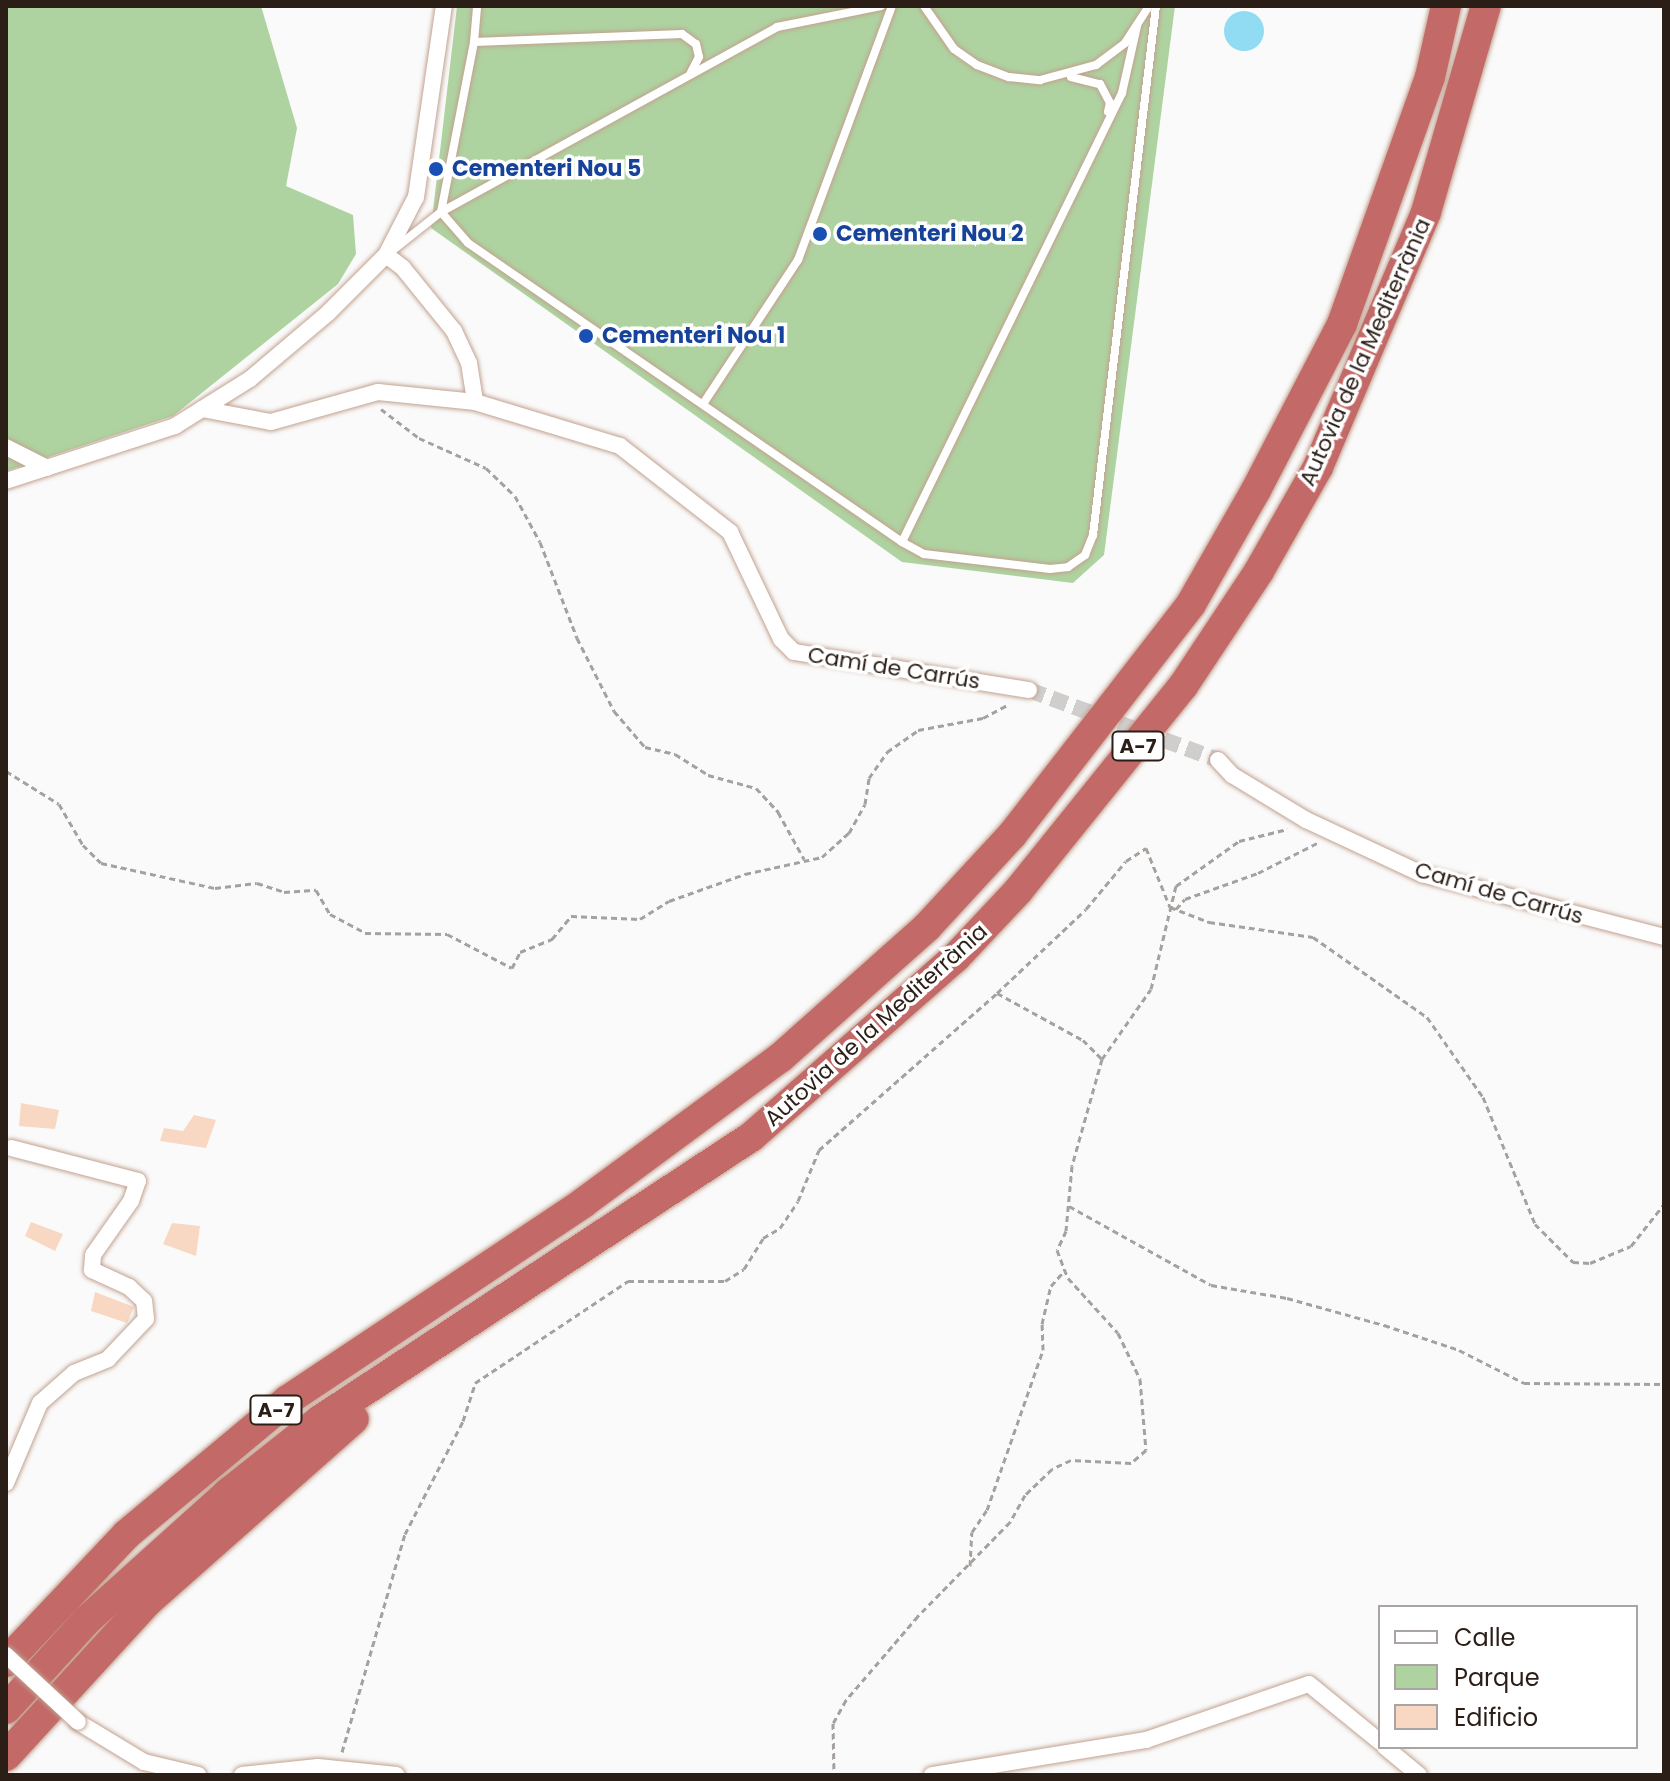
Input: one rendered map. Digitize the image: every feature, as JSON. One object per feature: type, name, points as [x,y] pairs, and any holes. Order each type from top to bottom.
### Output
[{"type":"highway","name":"Autovia de la Mediterrània","points":[[6,1662],[127,1534],[288,1400],[583,1203],[780,1058],[927,927],[1012,835],[1191,604],[1256,490],[1342,324],[1430,77],[1446,6]]},
{"type":"highway","name":"Autovia de la Mediterrània","points":[[6,1709],[110,1599],[239,1484],[320,1420],[525,1290],[751,1137],[841,1062],[956,957],[1125,764],[1259,571],[1318,467],[1426,212],[1486,6]]},
{"type":"highway","points":[[6,1756],[128,1622],[241,1515],[339,1431],[525,1290]]},
{"type":"street","points":[[6,481],[175,426],[250,379],[328,313],[386,255],[416,197],[443,42],[444,6]]},
{"type":"street","points":[[386,255],[403,268],[454,331],[469,363],[475,402]]},
{"type":"street","name":"Camí de Carrús","points":[[202,409],[271,422],[378,392],[475,402],[620,446],[712,513],[730,532],[781,639],[794,652],[1029,690]]},
{"type":"street","points":[[6,447],[47,468]]},
{"type":"street","name":"Camí de Carrús","points":[[1218,760],[1232,775],[1306,820],[1422,874],[1664,937]]},
{"type":"street","points":[[6,1483],[40,1403],[74,1373],[108,1359],[146,1319],[144,1301],[137,1294],[92,1270],[93,1255],[131,1201],[138,1181],[11,1148]]},
{"type":"street","points":[[6,1655],[78,1722],[144,1762],[198,1775]]},
{"type":"street","points":[[932,1775],[1146,1740],[1309,1684],[1378,1740]]},
{"type":"street","points":[[1387,1749],[1419,1775]]},
{"type":"street","points":[[242,1775],[334,1768],[397,1775]]},
{"type":"lane","points":[[441,212],[474,42],[477,6]]},
{"type":"lane","points":[[386,255],[441,212],[777,27],[881,6]]},
{"type":"lane","points":[[703,404],[798,260],[892,6]]},
{"type":"lane","points":[[924,6],[954,49],[977,65],[1009,77],[1090,78],[1106,92],[1110,103],[1100,136]]},
{"type":"lane","points":[[1067,77],[1096,65],[1137,26],[1149,6]]},
{"type":"lane","points":[[441,212],[468,243],[902,542],[924,554],[1050,569],[1068,567],[1085,555],[1095,520],[1156,6]]},
{"type":"lane","points":[[902,542],[1122,93],[1137,26]]},
{"type":"lane","points":[[474,42],[682,34],[696,44],[699,57],[690,73]]},
{"type":"path","points":[[366,396],[419,438],[486,468],[515,496],[540,542],[577,638],[614,711],[645,747],[675,754],[708,775],[756,788],[778,812],[804,859]]},
{"type":"path","points":[[6,771],[59,804],[77,837],[101,863],[215,888],[257,883],[284,892],[316,890],[330,914],[365,933],[447,934],[512,968],[520,952],[552,939],[571,916],[589,913],[611,922],[640,919],[669,901],[804,859],[822,857],[849,833],[865,804],[869,778],[887,752],[918,730],[983,718],[1029,690]]},
{"type":"path","points":[[834,1775],[833,1723],[846,1700],[918,1616],[1010,1522],[1025,1495],[1052,1469],[1071,1460],[1131,1463],[1146,1450],[1140,1379],[1118,1333],[1065,1270],[1057,1250],[1069,1206],[1072,1166],[1102,1059],[1151,989],[1176,886],[1219,851],[1306,820]]},
{"type":"path","points":[[1173,908],[1185,899],[1258,873],[1333,832]]},
{"type":"path","points":[[334,1768],[348,1739],[405,1534],[463,1421],[475,1383],[628,1281],[725,1281],[744,1269],[763,1238],[780,1228],[798,1201],[819,1150],[997,993],[1086,909],[1126,861],[1146,848],[1173,908],[1209,922],[1313,937],[1427,1017],[1483,1097],[1535,1224],[1573,1262],[1590,1263],[1631,1246],[1664,1204]]},
{"type":"path","points":[[997,993],[1083,1040],[1102,1059]]},
{"type":"path","points":[[1069,1206],[1211,1285],[1287,1298],[1384,1325],[1459,1350],[1524,1383],[1664,1384]]},
{"type":"path","points":[[970,1566],[972,1532],[987,1510],[1043,1350],[1042,1324],[1051,1286],[1065,1270]]},
{"type":"green space","points":[[6,6],[261,6],[297,128],[286,186],[353,215],[356,254],[338,284],[173,416],[6,471]]},
{"type":"green space","points":[[457,6],[1175,6],[1104,555],[1073,583],[902,562],[431,228]]},
{"type":"water","points":[[1244,11],[1258,17],[1264,31],[1258,45],[1244,51],[1230,45],[1224,31],[1230,17]]},
{"type":"building","points":[[21,1103],[59,1110],[55,1129],[19,1126]]},
{"type":"building","points":[[194,1115],[216,1120],[206,1148],[160,1141],[164,1128],[183,1131]]},
{"type":"building","points":[[31,1222],[63,1234],[55,1251],[25,1236]]},
{"type":"building","points":[[172,1223],[200,1226],[196,1256],[163,1244]]},
{"type":"building","points":[[95,1292],[134,1307],[127,1323],[91,1311]]},
{"type":"tunnel","points":[[1029,690],[1218,760]]},
{"type":"place","name":"Cementeri Nou 5","points":[[436,169]]},
{"type":"place","name":"Cementeri Nou 2","points":[[820,234]]},
{"type":"place","name":"Cementeri Nou 1","points":[[586,336]]}]
